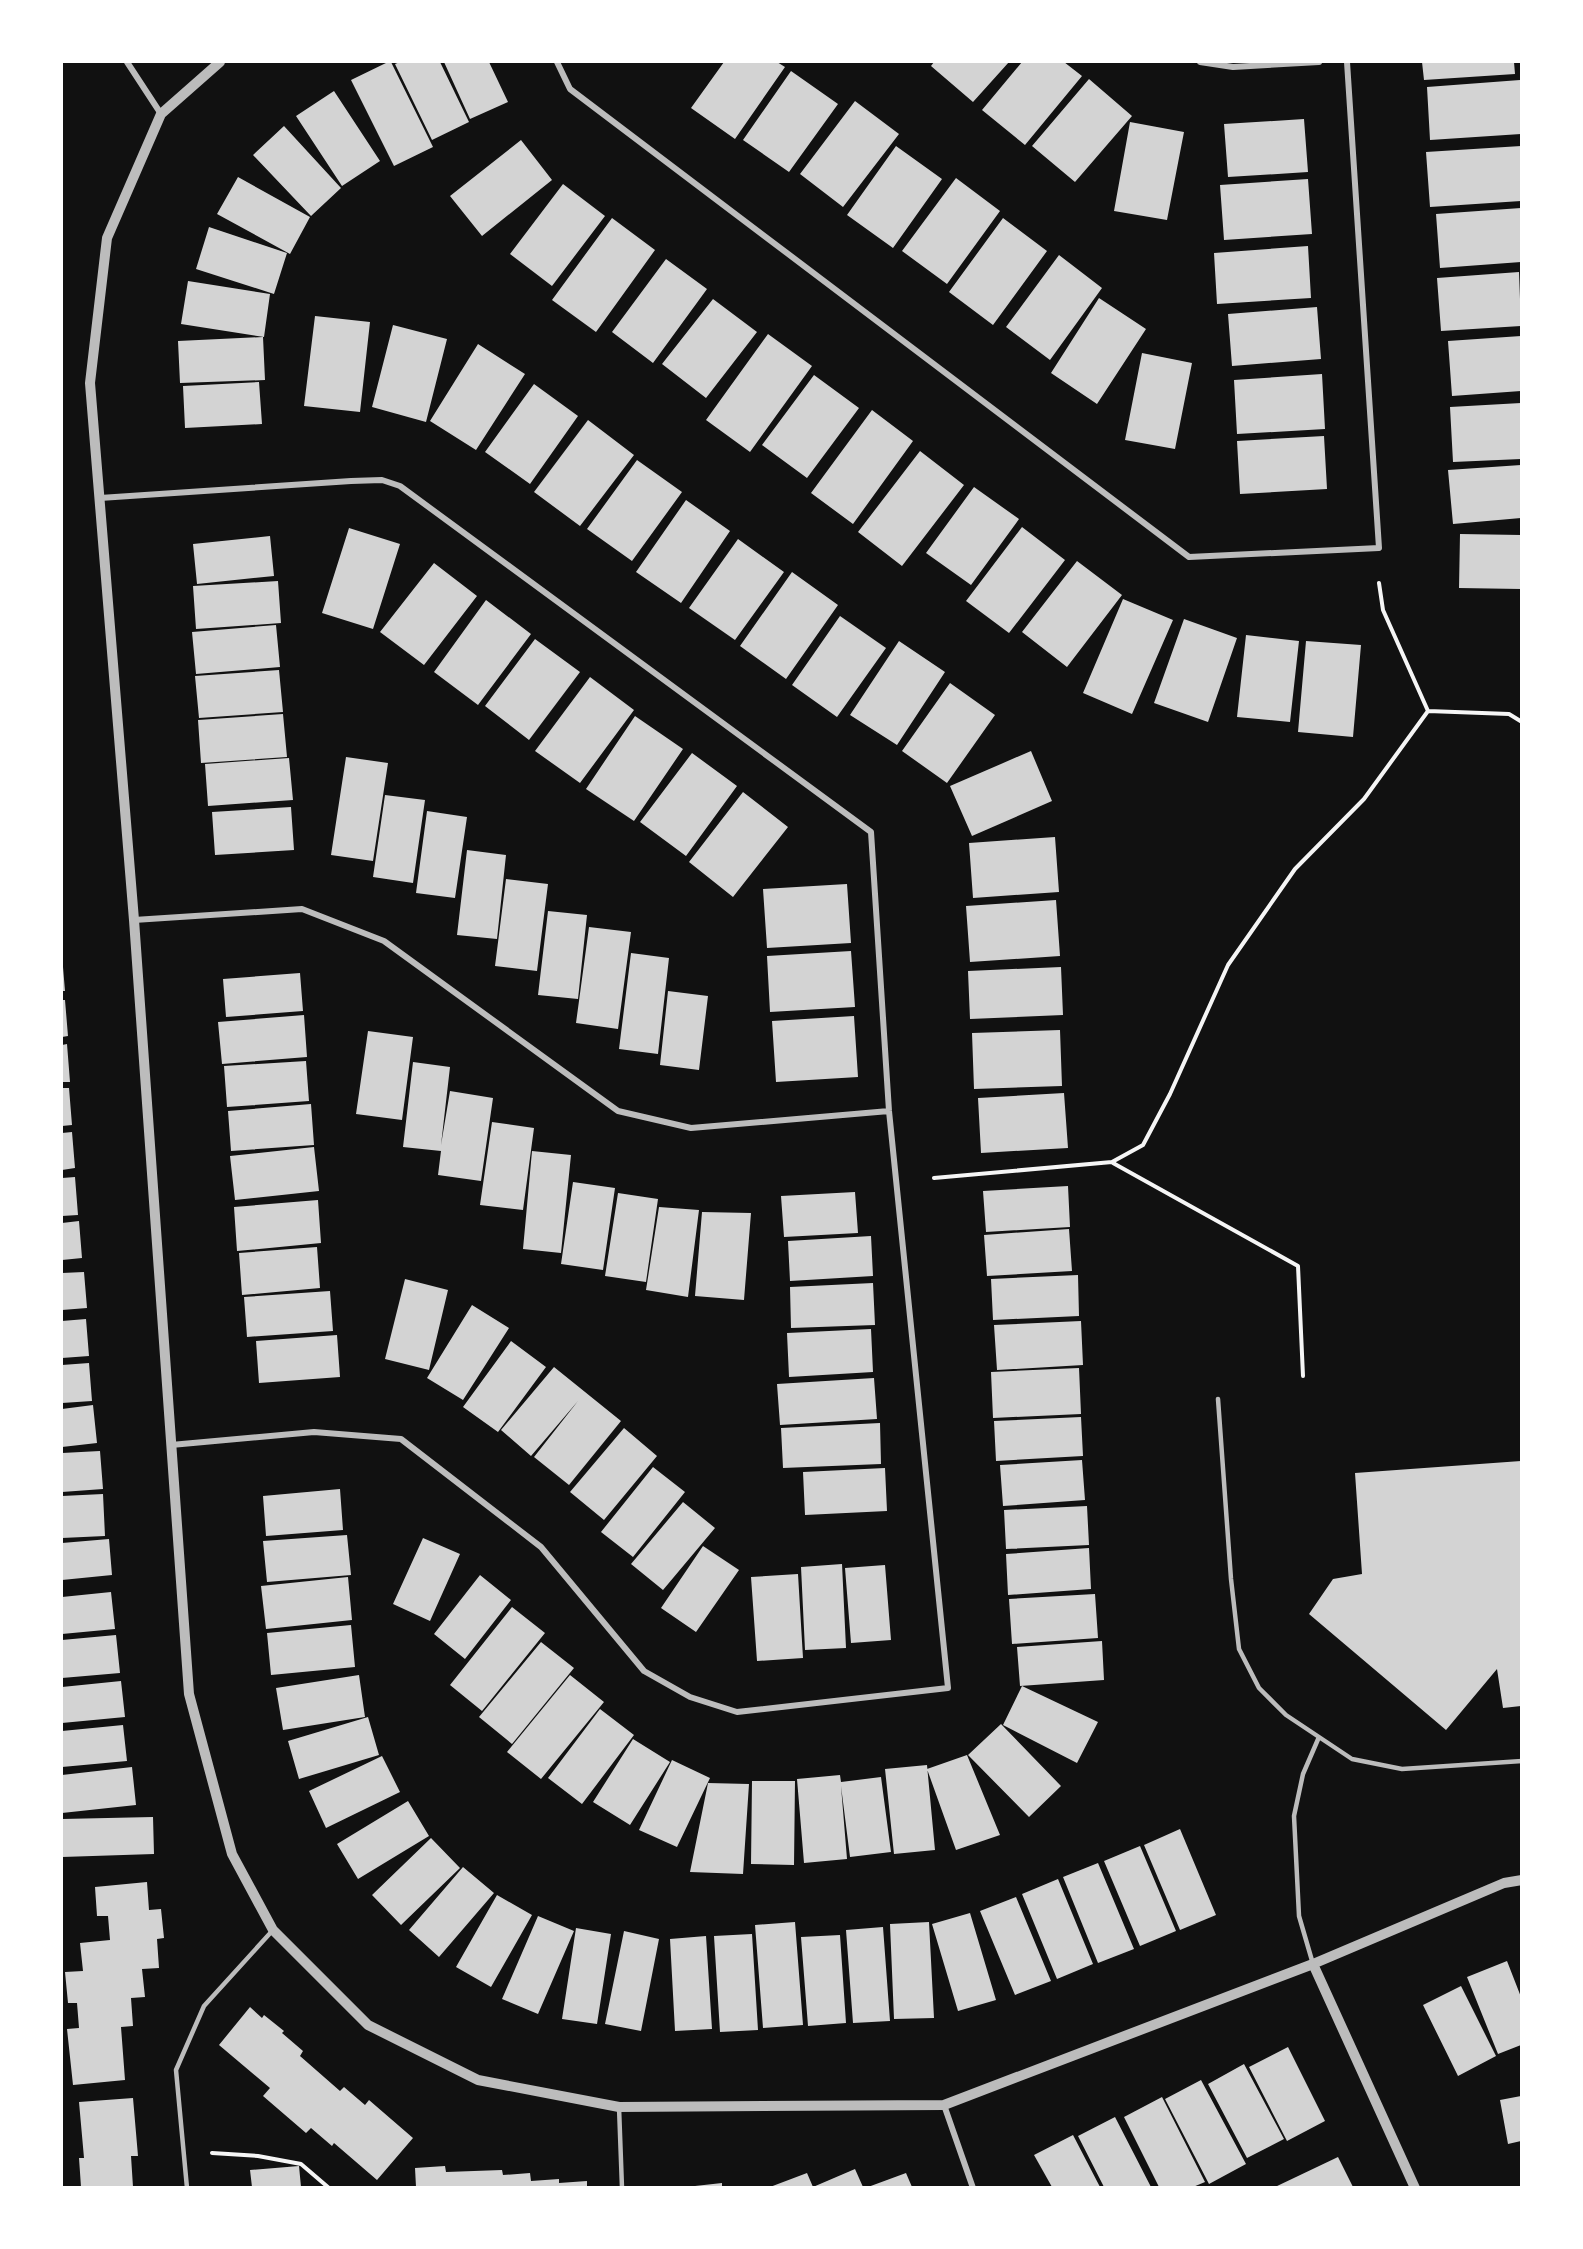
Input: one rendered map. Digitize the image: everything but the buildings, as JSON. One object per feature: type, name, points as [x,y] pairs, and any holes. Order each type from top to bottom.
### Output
[{"type":"street","points":[[127,62],[161,114]]},
{"type":"street","points":[[220,62],[161,114],[107,238],[90,383],[134,920],[189,1694],[232,1854],[273,1930],[368,2025],[478,2080],[619,2107],[944,2105],[1313,1964],[1504,1882],[1521,1880]]},
{"type":"street","points":[[557,62],[570,89],[1189,557],[1379,548],[1347,62]]},
{"type":"street","points":[[1200,62],[1233,67],[1318,62]]},
{"type":"street","points":[[99,498],[351,481],[382,480],[400,486],[871,832],[889,1111],[948,1688],[737,1712],[690,1697],[644,1671],[541,1547],[401,1439],[314,1432],[171,1445]]},
{"type":"street","points":[[134,920],[302,909],[374,937],[384,941],[618,1111],[691,1128],[889,1111]]},
{"type":"street","points":[[1313,1964],[1415,2187]]},
{"type":"street","points":[[944,2105],[973,2187]]},
{"type":"lane","points":[[1218,1399],[1231,1579],[1239,1649],[1259,1688],[1286,1715],[1352,1759],[1402,1769],[1521,1761]]},
{"type":"lane","points":[[1313,1964],[1299,1916],[1294,1816],[1304,1774],[1319,1737]]},
{"type":"lane","points":[[187,2187],[177,2070],[204,2006],[273,1930]]},
{"type":"lane","points":[[619,2107],[622,2187]]},
{"type":"path","points":[[1379,583],[1383,610],[1428,711]]},
{"type":"path","points":[[1428,711],[1509,714],[1521,722]]},
{"type":"path","points":[[934,1178],[1112,1162],[1143,1145],[1170,1094],[1228,965],[1294,869],[1364,800],[1428,711]]},
{"type":"path","points":[[1112,1162],[1298,1266],[1303,1376]]},
{"type":"path","points":[[212,2153],[258,2156],[301,2164],[329,2187]]}]
